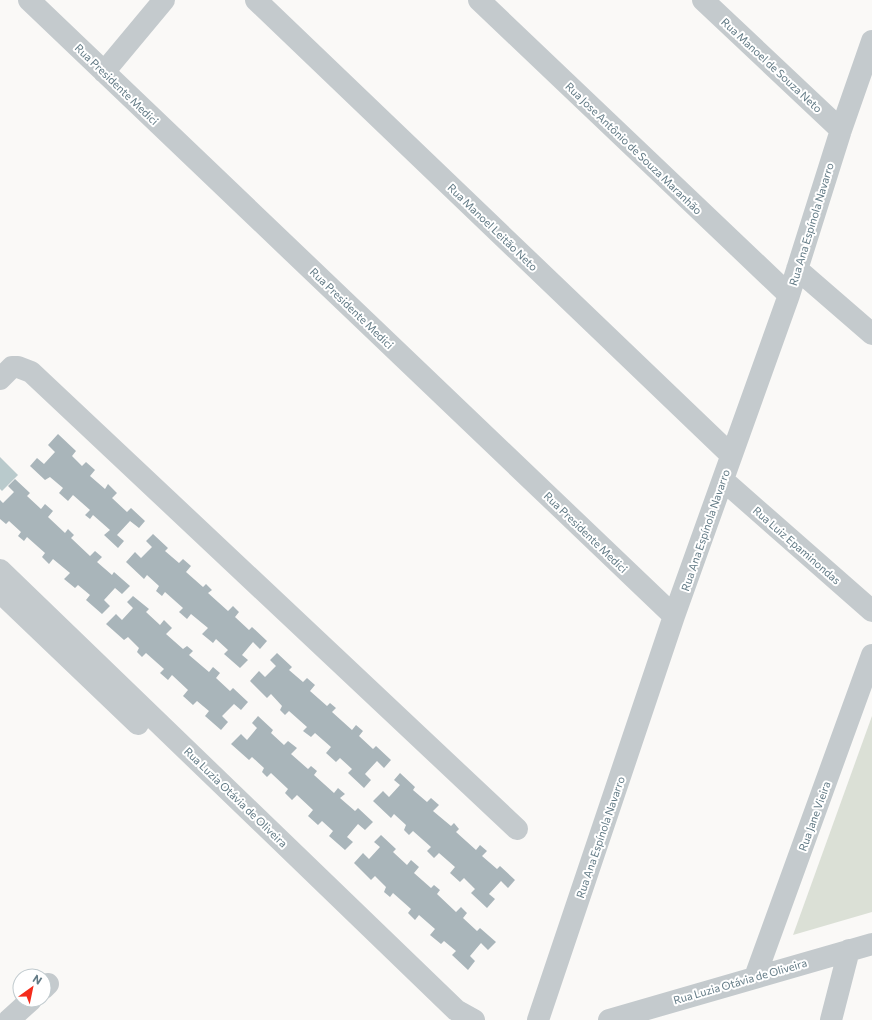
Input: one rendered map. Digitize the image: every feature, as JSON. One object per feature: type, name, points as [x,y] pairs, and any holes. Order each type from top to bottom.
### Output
[{"type":"street","name":"Rua Presidente Medici","points":[[29,0],[674,616]]},
{"type":"street","points":[[104,72],[164,0]]},
{"type":"street","name":"Rua Manoel Leitão Neto","points":[[256,0],[731,455]]},
{"type":"street","name":"Rua Jose Antônio de Souza Maranhão","points":[[479,0],[789,295]]},
{"type":"street","name":"Rua Manoel de Souza Neto","points":[[703,0],[841,130]]},
{"type":"street","name":"Rua Ana Espínola Navarro","points":[[538,1020],[674,616],[789,295],[841,130],[870,56]]},
{"type":"street","points":[[797,269],[872,334]]},
{"type":"street","points":[[0,379],[12,367],[18,367],[31,372],[517,829]]},
{"type":"street","name":"Rua Luiz Epaminondas","points":[[722,480],[872,611]]},
{"type":"street","name":"Rua Luzia Otávia de Oliveira","points":[[0,570],[456,1010],[474,1020]]},
{"type":"street","name":"Rua Luzia Otávia de Oliveira","points":[[0,592],[446,1020]]},
{"type":"street","name":"Rua Jane Vieira","points":[[755,977],[872,656]]},
{"type":"street","name":"Rua Luzia Otávia de Oliveira","points":[[609,1020],[872,944]]},
{"type":"street","points":[[831,1020],[849,950]]},
{"type":"street","points":[[9,1020],[22,1008]]},
{"type":"shaded area","points":[[0,457],[18,475],[2,491],[0,489]]},
{"type":"shaded area","points":[[872,716],[872,912],[793,935]]},
{"type":"building","points":[[58,434],[76,451],[72,456],[82,466],[86,462],[95,470],[90,476],[105,489],[108,484],[117,493],[112,498],[127,512],[131,508],[145,521],[139,528],[130,521],[117,535],[124,541],[118,548],[104,535],[110,530],[93,515],[90,519],[85,515],[90,510],[73,495],[68,501],[59,493],[63,488],[50,477],[45,480],[30,466],[37,458],[44,464],[55,452],[48,445]]},
{"type":"building","points":[[15,479],[30,493],[27,496],[41,509],[45,504],[53,511],[48,517],[65,533],[68,529],[74,535],[71,538],[90,556],[95,551],[102,557],[97,562],[112,575],[114,572],[130,586],[122,594],[115,588],[104,600],[110,606],[102,614],[86,600],[90,595],[78,585],[75,588],[64,579],[70,573],[53,559],[49,564],[42,557],[45,553],[27,537],[24,541],[18,536],[21,532],[9,521],[6,524],[0,519],[0,500],[3,503],[14,492],[8,486]]},
{"type":"building","points":[[153,534],[168,548],[165,551],[179,563],[183,559],[191,566],[186,572],[203,587],[206,584],[212,590],[208,593],[228,611],[233,606],[239,612],[235,617],[249,630],[252,627],[267,641],[260,649],[253,642],[242,655],[248,660],[240,668],[224,654],[228,650],[216,639],[213,643],[202,634],[208,628],[191,614],[187,619],[179,612],[183,608],[165,592],[162,596],[156,591],[159,586],[147,575],[144,579],[126,562],[135,552],[141,558],[152,547],[146,541]]},
{"type":"building","points":[[133,596],[149,609],[146,612],[160,625],[164,620],[172,628],[166,634],[183,649],[187,646],[193,651],[189,655],[209,672],[213,667],[220,673],[216,678],[230,691],[233,688],[248,702],[241,710],[234,704],[222,716],[228,722],[221,730],[205,716],[209,711],[197,701],[193,705],[183,696],[188,690],[172,675],[168,680],[160,673],[164,669],[146,653],[142,657],[137,652],[139,648],[128,637],[124,640],[106,624],[116,614],[122,620],[133,608],[127,602]]},
{"type":"building","points":[[277,653],[292,667],[289,670],[303,682],[307,678],[315,685],[310,691],[327,706],[330,703],[336,708],[332,712],[352,730],[356,725],[363,731],[359,736],[373,749],[376,746],[391,760],[384,768],[377,761],[365,774],[371,780],[364,788],[348,773],[352,769],[340,758],[336,762],[326,753],[331,747],[315,733],[311,737],[303,731],[307,727],[289,711],[285,715],[280,710],[282,706],[271,694],[267,698],[250,681],[259,671],[265,677],[276,666],[270,660]]},
{"type":"building","points":[[258,716],[273,730],[271,733],[284,745],[288,741],[297,748],[291,754],[308,769],[311,766],[317,771],[314,775],[334,793],[338,788],[345,794],[340,798],[355,811],[358,808],[373,822],[365,830],[358,824],[347,837],[353,842],[345,850],[329,836],[333,831],[322,821],[318,825],[308,816],[313,810],[297,795],[292,800],[285,793],[288,789],[271,773],[267,777],[262,772],[264,768],[252,757],[249,760],[231,744],[241,734],[247,740],[257,728],[252,723]]},
{"type":"building","points":[[400,773],[415,787],[413,790],[427,802],[431,798],[439,805],[433,811],[451,826],[454,823],[459,829],[456,832],[476,850],[480,845],[487,851],[482,856],[497,869],[500,866],[515,880],[508,888],[501,881],[489,894],[495,899],[487,908],[471,893],[475,889],[464,878],[460,882],[450,873],[455,867],[439,853],[434,858],[427,851],[431,847],[413,831],[409,835],[404,830],[406,825],[394,814],[391,818],[373,801],[383,791],[389,797],[400,785],[394,780]]},
{"type":"building","points":[[381,835],[396,849],[393,852],[407,865],[411,860],[419,867],[414,873],[431,888],[434,885],[440,890],[437,894],[456,912],[461,907],[467,913],[463,918],[477,931],[480,928],[496,942],[488,950],[481,943],[470,956],[475,961],[468,970],[452,955],[456,951],[444,941],[441,944],[430,935],[435,929],[419,915],[415,920],[408,913],[411,909],[393,893],[390,897],[384,892],[386,887],[375,876],[371,880],[354,863],[363,853],[369,859],[380,847],[374,842]]}]
